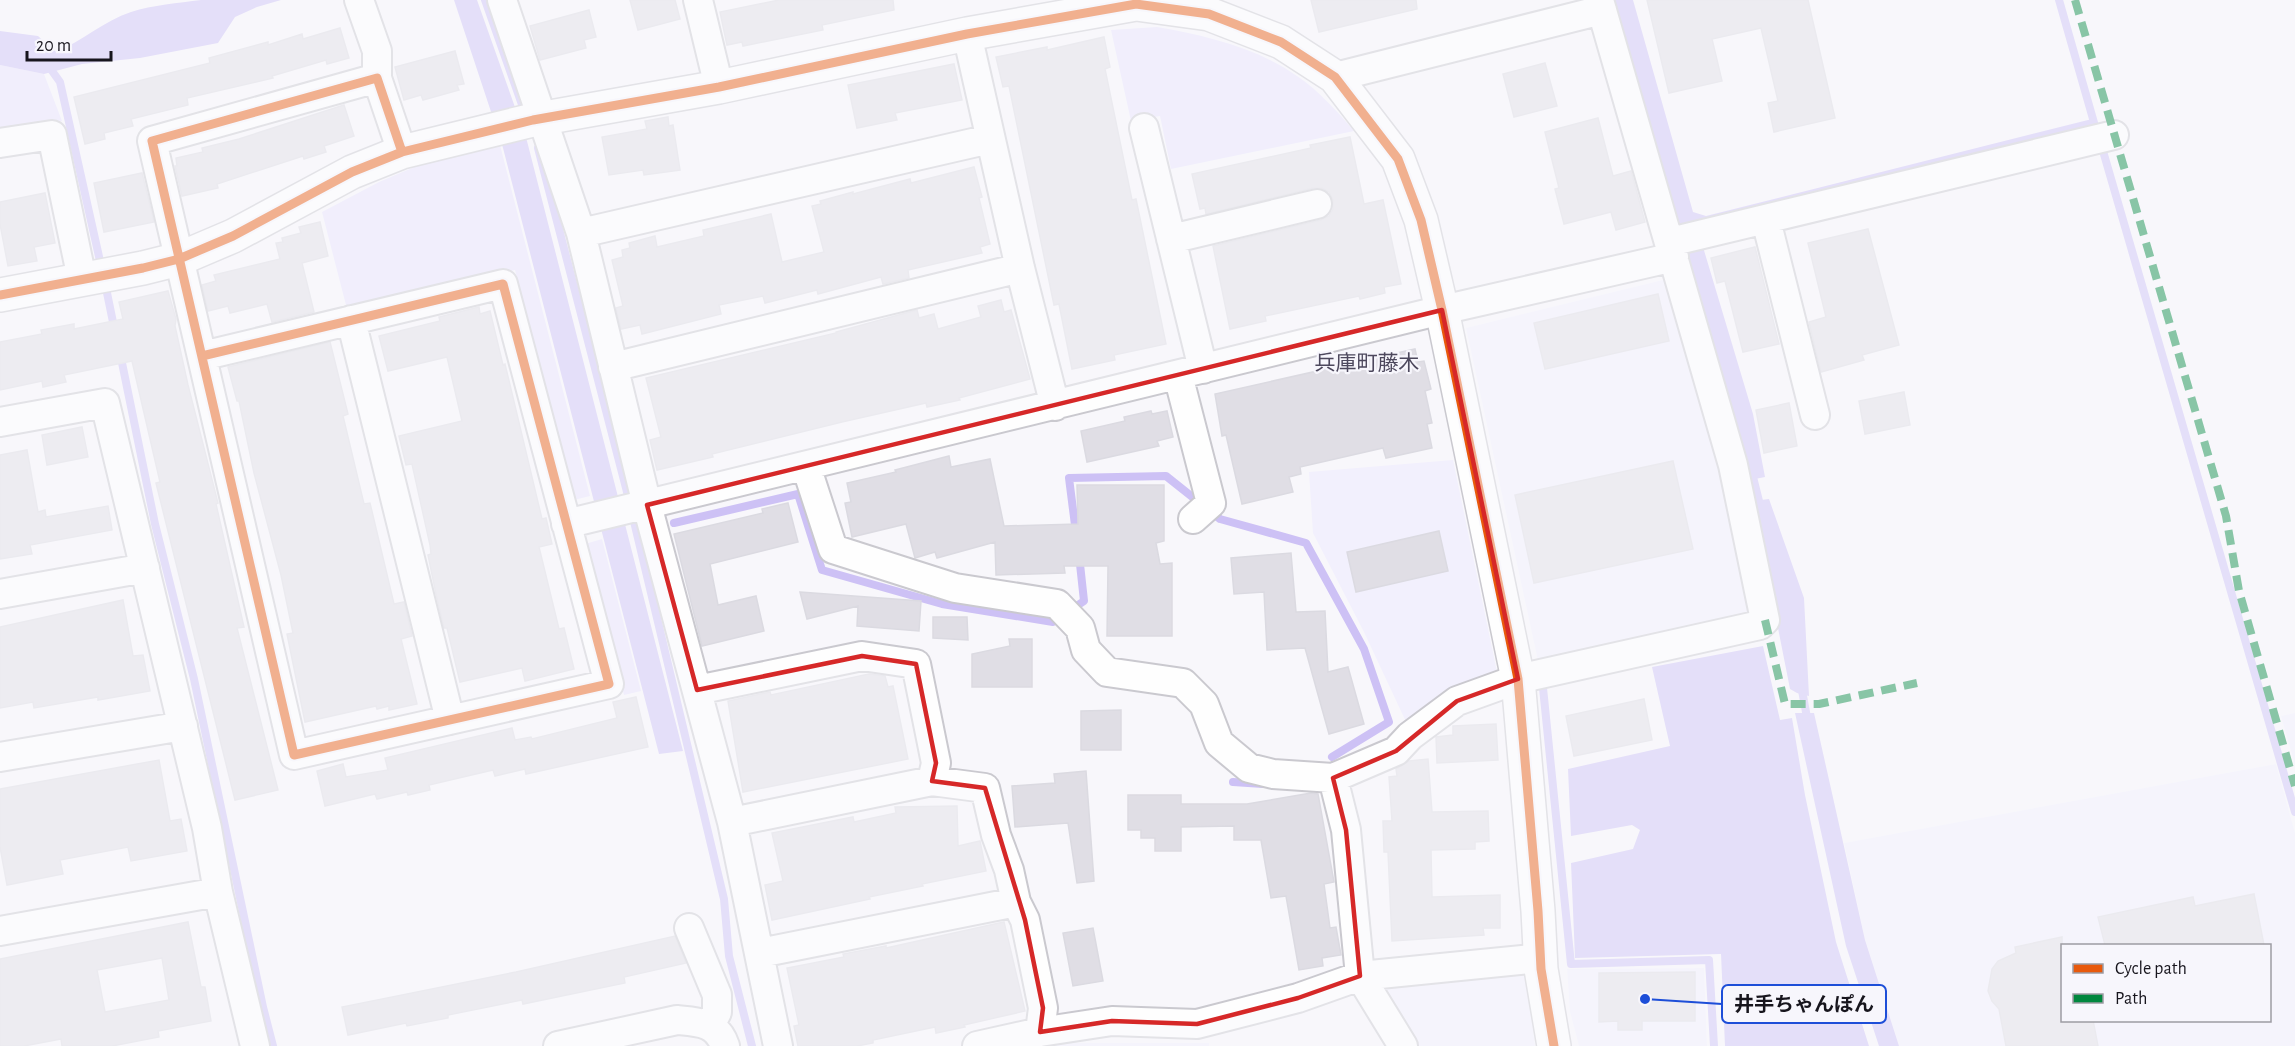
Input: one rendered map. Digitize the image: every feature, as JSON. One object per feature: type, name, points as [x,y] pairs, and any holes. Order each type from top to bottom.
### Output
[{"type":"street","points":[[359,0],[377,51],[377,78],[402,152]]},
{"type":"street","points":[[502,0],[538,119],[581,233],[648,505],[732,822],[778,1046]]},
{"type":"street","points":[[698,0],[718,87]]},
{"type":"street","points":[[0,295],[179,259],[233,236],[352,172],[402,152],[538,119],[718,87],[967,34],[1136,2],[1209,14],[1281,42],[1335,77],[1398,159],[1421,220],[1442,310],[1518,679],[1541,969],[1554,1046]]},
{"type":"street","points":[[806,466],[833,549],[955,588],[1057,604],[1080,628],[1086,650],[1107,672],[1183,683],[1204,704],[1219,743],[1249,768],[1273,774],[1333,778],[1396,751],[1410,736],[1457,701],[1518,679],[1760,625],[1765,620],[1733,465],[1600,5],[1335,77]]},
{"type":"street","points":[[967,34],[1020,268],[1055,406]]},
{"type":"street","points":[[202,356],[503,284],[609,684],[294,755],[152,141],[377,78]]},
{"type":"street","points":[[1144,128],[1171,239],[1191,372],[1202,511]]},
{"type":"street","points":[[0,143],[52,135],[96,277]]},
{"type":"street","points":[[566,524],[1442,310],[1672,250],[1704,236],[2114,135]]},
{"type":"street","points":[[581,233],[990,140]]},
{"type":"street","points":[[1171,239],[1317,204]]},
{"type":"street","points":[[1766,220],[1815,415]]},
{"type":"street","points":[[613,367],[1020,268]]},
{"type":"street","points":[[351,320],[450,720]]},
{"type":"street","points":[[0,422],[105,403],[207,828],[218,892],[255,1046]]},
{"type":"street","points":[[0,594],[145,568]]},
{"type":"street","points":[[697,690],[862,656],[916,664],[936,763],[932,781]]},
{"type":"street","points":[[0,757],[183,726]]},
{"type":"street","points":[[1333,778],[1346,830],[1359,976],[1403,1046]]},
{"type":"street","points":[[732,822],[932,781],[985,788],[1016,902],[1025,920],[1042,1008],[1040,1032]]},
{"type":"street","points":[[0,931],[218,892]]},
{"type":"street","points":[[760,953],[1016,902]]},
{"type":"street","points":[[689,928],[717,995],[717,1036]]},
{"type":"street","points":[[977,1046],[1040,1032],[1112,1021],[1197,1024],[1298,998],[1359,976],[1541,958]]},
{"type":"street","points":[[558,1046],[677,1020],[693,1021],[717,1036]]},
{"type":"highlighted area","points":[[1442,310],[1518,679],[1457,701],[1396,751],[1333,778],[1346,830],[1360,976],[1298,998],[1197,1024],[1112,1021],[1040,1032],[1043,1008],[1025,920],[985,788],[932,781],[936,763],[916,664],[862,656],[697,690],[647,505]]},
{"type":"shaded area","points":[[201,0],[281,0],[235,17],[218,43],[140,58],[82,64],[44,74],[0,65],[0,31],[38,36],[56,52],[112,20],[131,12]]},
{"type":"shaded area","points":[[454,0],[477,0],[527,141],[683,751],[659,754],[503,148]]},
{"type":"shaded area","points":[[1611,0],[1633,0],[1693,212],[1706,216],[2092,119],[2095,126],[1675,229]]},
{"type":"shaded area","points":[[1157,27],[1230,44],[1282,66],[1320,95],[1354,131],[1171,169],[1160,116],[1131,121],[1111,30]]},
{"type":"shaded area","points":[[0,65],[44,74],[62,121],[0,131]]},
{"type":"shaded area","points":[[500,145],[590,496],[574,500],[515,270],[347,309],[322,212],[379,182],[431,160]]},
{"type":"shaded area","points":[[1703,247],[1753,414],[1765,477],[1745,481],[1682,253]]},
{"type":"shaded area","points":[[1671,278],[1723,460],[1756,615],[1538,661],[1466,328]]},
{"type":"shaded area","points":[[1453,460],[1498,677],[1408,726],[1364,632],[1313,533],[1309,472]]},
{"type":"shaded area","points":[[1769,499],[1804,598],[1809,696],[1790,689],[1753,501]]},
{"type":"shaded area","points":[[602,539],[641,691],[624,695],[585,544]]},
{"type":"shaded area","points":[[1763,646],[1780,720],[1792,718],[1805,795],[1836,942],[1869,1046],[1725,1046],[1721,954],[1575,958],[1571,863],[1633,849],[1640,830],[1632,825],[1571,836],[1568,769],[1670,746],[1652,667]]},
{"type":"shaded area","points":[[1795,713],[1814,713],[1865,940],[1899,1046],[1879,1046],[1846,946]]},
{"type":"shaded area","points":[[2295,713],[2295,765],[2281,716]]},
{"type":"shaded area","points":[[2276,764],[2295,833],[2295,1046],[1899,1046],[1865,940],[1844,843]]},
{"type":"shaded area","points":[[1704,968],[1707,1046],[1579,1046],[1570,1012],[1567,969]]},
{"type":"shaded area","points":[[1526,971],[1535,1046],[1412,1046],[1384,999],[1383,980]]},
{"type":"shaded area","points":[[1060,1043],[1209,1043],[1209,1046],[1043,1046]]},
{"type":"building","points":[[630,0],[675,0],[680,19],[638,30]]},
{"type":"building","points":[[779,0],[893,0],[894,10],[822,25],[823,30],[743,46],[742,42],[727,45],[720,12]]},
{"type":"building","points":[[1311,0],[1416,0],[1417,9],[1319,32]]},
{"type":"building","points":[[1647,0],[1808,0],[1835,118],[1774,132],[1768,103],[1778,101],[1761,28],[1712,39],[1722,81],[1669,93]]},
{"type":"building","points":[[589,10],[596,37],[584,40],[586,48],[540,60],[530,26]]},
{"type":"building","points":[[340,28],[349,58],[327,64],[326,60],[272,76],[273,78],[187,98],[188,105],[131,119],[133,126],[104,133],[105,139],[85,144],[74,97],[210,63],[209,58],[268,42],[268,45],[302,34],[303,39]]},
{"type":"building","points":[[1104,37],[1110,67],[1105,69],[1132,200],[1136,199],[1166,344],[1114,355],[1115,360],[1072,369],[1059,304],[1054,305],[1009,86],[1003,87],[996,57],[1047,47],[1047,50]]},
{"type":"building","points":[[455,51],[464,84],[457,85],[459,90],[423,100],[421,95],[404,100],[395,67]]},
{"type":"building","points":[[1545,63],[1557,106],[1514,117],[1503,74]]},
{"type":"building","points":[[954,64],[962,100],[895,113],[897,120],[857,128],[848,85]]},
{"type":"building","points":[[344,105],[354,136],[324,146],[326,152],[304,159],[303,156],[217,184],[218,188],[182,196],[175,166],[177,166],[176,158],[203,152],[202,148],[239,139]]},
{"type":"building","points":[[668,117],[669,126],[673,125],[680,170],[644,175],[643,170],[609,175],[602,137],[647,129],[645,121]]},
{"type":"building","points":[[1598,118],[1613,176],[1631,171],[1645,222],[1616,230],[1611,212],[1564,224],[1555,189],[1559,188],[1545,132]]},
{"type":"building","points":[[1350,137],[1364,204],[1383,200],[1401,284],[1384,287],[1385,293],[1360,299],[1359,296],[1265,316],[1266,321],[1230,329],[1213,246],[1321,220],[1329,216],[1333,209],[1333,200],[1329,192],[1322,188],[1313,188],[1206,214],[1205,208],[1200,209],[1192,174],[1311,148],[1310,145]]},
{"type":"building","points":[[974,167],[990,244],[980,247],[982,253],[908,270],[909,278],[883,284],[881,277],[818,294],[817,290],[765,303],[763,296],[719,305],[721,314],[642,334],[640,325],[621,329],[616,308],[623,306],[612,260],[623,257],[622,250],[630,248],[629,243],[655,236],[657,247],[704,236],[703,230],[771,214],[782,262],[824,252],[812,206],[821,204],[820,201],[910,179],[911,183]]},
{"type":"building","points":[[142,173],[154,222],[104,232],[94,183]]},
{"type":"building","points":[[45,193],[55,243],[34,247],[37,261],[8,266],[0,224],[0,202]]},
{"type":"building","points":[[320,222],[328,256],[302,263],[314,312],[272,322],[267,304],[230,313],[228,306],[208,311],[202,285],[216,281],[214,275],[280,259],[276,243],[283,242],[282,238],[301,233],[299,227]]},
{"type":"building","points":[[1868,229],[1899,345],[1862,355],[1864,360],[1821,372],[1809,322],[1826,317],[1808,243]]},
{"type":"building","points":[[1755,247],[1779,344],[1743,352],[1725,281],[1717,283],[1711,258]]},
{"type":"building","points":[[168,291],[176,319],[175,326],[188,385],[218,503],[216,504],[244,627],[237,628],[278,790],[235,800],[156,483],[160,482],[132,361],[64,375],[66,382],[43,387],[42,381],[0,390],[0,342],[42,334],[41,330],[74,324],[74,329],[123,319],[119,302]]},
{"type":"building","points":[[1658,294],[1669,341],[1545,369],[1534,323]]},
{"type":"building","points":[[1001,300],[1004,312],[1011,310],[1030,379],[959,398],[960,400],[927,407],[926,403],[842,422],[657,470],[650,440],[661,437],[646,378],[836,333],[917,310],[919,318],[934,314],[938,329],[981,317],[978,306]]},
{"type":"building","points":[[479,307],[480,314],[490,311],[542,519],[546,518],[552,544],[539,547],[559,629],[564,628],[574,669],[525,681],[522,668],[460,682],[436,594],[428,555],[431,554],[430,545],[412,464],[406,465],[399,436],[462,421],[447,357],[388,371],[379,336],[440,321],[439,317]]},
{"type":"building","points":[[330,342],[348,414],[343,416],[364,504],[370,503],[394,604],[404,602],[412,636],[401,639],[417,704],[389,710],[389,706],[377,709],[376,706],[305,722],[287,634],[293,633],[281,575],[254,473],[239,401],[237,401],[228,367]]},
{"type":"building","points":[[1415,349],[1418,362],[1424,361],[1431,389],[1425,391],[1432,423],[1427,424],[1432,448],[1386,458],[1383,448],[1300,467],[1301,474],[1289,477],[1293,492],[1242,504],[1226,435],[1222,436],[1215,394]]},
{"type":"building","points":[[1904,392],[1910,425],[1865,434],[1859,401]]},
{"type":"building","points":[[1789,403],[1797,446],[1764,453],[1756,410]]},
{"type":"building","points":[[1151,411],[1152,414],[1167,411],[1173,437],[1157,441],[1159,446],[1087,462],[1081,431],[1125,421],[1124,417]]},
{"type":"building","points":[[82,427],[88,457],[47,465],[42,435]]},
{"type":"building","points":[[27,450],[38,512],[45,510],[46,517],[108,506],[112,530],[30,545],[32,554],[0,559],[0,455]]},
{"type":"building","points":[[949,456],[951,467],[990,459],[1004,526],[1078,524],[1077,485],[1164,485],[1164,541],[1156,543],[1160,564],[1172,563],[1172,636],[1107,636],[1108,566],[1064,566],[1065,573],[996,575],[995,542],[937,558],[935,552],[915,558],[906,524],[852,537],[845,503],[851,502],[847,483],[896,472],[895,470]]},
{"type":"building","points":[[1673,461],[1693,549],[1534,583],[1515,495]]},
{"type":"building","points":[[788,503],[798,542],[710,564],[718,605],[756,596],[764,631],[702,646],[674,534],[763,513],[762,509]]},
{"type":"building","points":[[1439,531],[1448,571],[1356,592],[1347,552]]},
{"type":"building","points":[[1291,553],[1296,612],[1325,611],[1328,672],[1348,667],[1364,724],[1329,734],[1305,648],[1267,650],[1264,592],[1234,594],[1231,558]]},
{"type":"building","points":[[800,592],[921,601],[919,631],[857,626],[858,606],[807,619]]},
{"type":"building","points":[[123,600],[133,656],[143,655],[150,691],[34,708],[33,702],[0,708],[0,627]]},
{"type":"building","points":[[933,617],[967,617],[968,640],[933,638]]},
{"type":"building","points":[[1009,639],[1032,639],[1032,687],[972,687],[972,654],[1010,646]]},
{"type":"building","points":[[869,674],[885,676],[888,687],[893,686],[908,759],[743,792],[728,701],[770,692],[771,695]]},
{"type":"building","points":[[636,697],[648,747],[526,774],[525,769],[495,776],[493,770],[429,785],[430,790],[408,795],[407,792],[377,799],[375,794],[325,806],[317,771],[343,764],[346,777],[388,770],[385,758],[512,728],[515,740],[531,737],[532,739],[617,718],[613,702]]},
{"type":"building","points":[[1644,699],[1652,740],[1574,756],[1566,716]]},
{"type":"building","points":[[1121,710],[1121,750],[1081,750],[1081,711]]},
{"type":"building","points":[[1496,724],[1498,760],[1437,763],[1436,737],[1453,735],[1453,726]]},
{"type":"building","points":[[1428,759],[1432,812],[1488,811],[1489,841],[1475,842],[1475,849],[1431,850],[1432,897],[1500,895],[1500,928],[1483,928],[1484,935],[1392,941],[1388,852],[1384,852],[1383,821],[1392,821],[1389,777],[1397,776],[1396,769],[1409,761]]},
{"type":"building","points":[[159,760],[170,821],[181,819],[187,851],[131,861],[128,847],[60,860],[63,874],[7,885],[0,847],[0,789]]},
{"type":"building","points":[[1086,771],[1094,881],[1077,883],[1068,823],[1015,827],[1012,786],[1055,783],[1054,774]]},
{"type":"building","points":[[1311,793],[1318,794],[1334,882],[1324,884],[1330,928],[1336,927],[1341,955],[1322,958],[1323,966],[1299,970],[1286,896],[1271,898],[1261,840],[1234,840],[1234,826],[1181,827],[1181,851],[1155,851],[1155,838],[1141,838],[1141,830],[1128,830],[1128,795],[1181,795],[1181,804],[1247,804]]},
{"type":"building","points":[[957,806],[958,846],[980,841],[986,871],[772,920],[765,885],[783,881],[772,833],[853,817],[854,822],[896,813],[895,807]]},
{"type":"building","points":[[2254,894],[2264,944],[2105,944],[2098,917],[2193,897],[2195,906]]},
{"type":"building","points":[[188,922],[201,987],[205,987],[211,1021],[158,1031],[159,1037],[112,1046],[62,1046],[61,1039],[24,1046],[0,1046],[0,959]],"holes":[[[162,958],[169,1000],[105,1012],[97,970]]]},
{"type":"building","points":[[1004,922],[1025,1011],[964,1025],[965,1027],[936,1033],[935,1027],[873,1040],[873,1043],[857,1046],[798,1046],[794,1026],[799,1025],[787,968],[844,957],[843,954],[886,946],[886,948]]},
{"type":"building","points":[[1093,928],[1103,981],[1073,986],[1063,933]]},
{"type":"building","points":[[675,936],[686,963],[624,977],[625,983],[523,1004],[522,1000],[448,1015],[448,1018],[407,1026],[406,1023],[348,1035],[342,1007],[516,972]]},
{"type":"building","points":[[2062,937],[2061,1022],[2093,1022],[2098,1046],[2006,1046],[1999,1009],[1992,1001],[1988,991],[1992,969],[1998,961],[2016,953],[2015,947]]},
{"type":"building","points":[[1695,972],[1695,1021],[1642,1021],[1642,1030],[1618,1030],[1618,1021],[1599,1022],[1599,973]]},
{"type":"waterway","points":[[485,0],[526,116]]},
{"type":"waterway","points":[[2059,0],[2095,126]]},
{"type":"waterway","points":[[47,64],[60,82],[102,270]]},
{"type":"waterway","points":[[538,148],[626,488],[724,899],[729,956],[752,1046]]},
{"type":"waterway","points":[[2103,151],[2295,812]]},
{"type":"waterway","points":[[105,283],[115,332]]},
{"type":"waterway","points":[[120,353],[155,524],[194,679],[273,1046]]},
{"type":"waterway","points":[[1751,469],[1761,509]]},
{"type":"waterway","points":[[1076,533],[1069,478],[1166,476],[1220,519],[1306,543],[1364,649],[1389,722],[1332,757]]},
{"type":"waterway","points":[[674,523],[798,494],[822,570],[942,604],[1053,622],[1084,601],[1079,555]]},
{"type":"waterway","points":[[1801,685],[1808,723]]},
{"type":"waterway","points":[[1543,688],[1571,964],[1709,960],[1714,1046]]},
{"type":"waterway","points":[[1233,782],[1263,784]]},
{"type":"marked path","points":[[2075,0],[2226,516],[2239,591],[2295,786]]},
{"type":"marked path","points":[[1765,620],[1785,704],[1819,704],[1917,683]]},
{"type":"cycle path","points":[[0,295],[179,259],[233,236],[352,172],[402,152],[533,120],[719,87],[967,34],[1136,4],[1209,14],[1281,42],[1335,77],[1398,159],[1421,220],[1442,310],[1518,679],[1541,969],[1554,1046]]},
{"type":"cycle path","points":[[202,356],[503,284],[609,684],[294,755],[152,141],[377,78],[402,152]]},
{"type":"place","name":"井手ちゃんぽん","points":[[1645,999]]},
{"type":"district","name":"兵庫町藤木","points":[[1367,363]]}]
